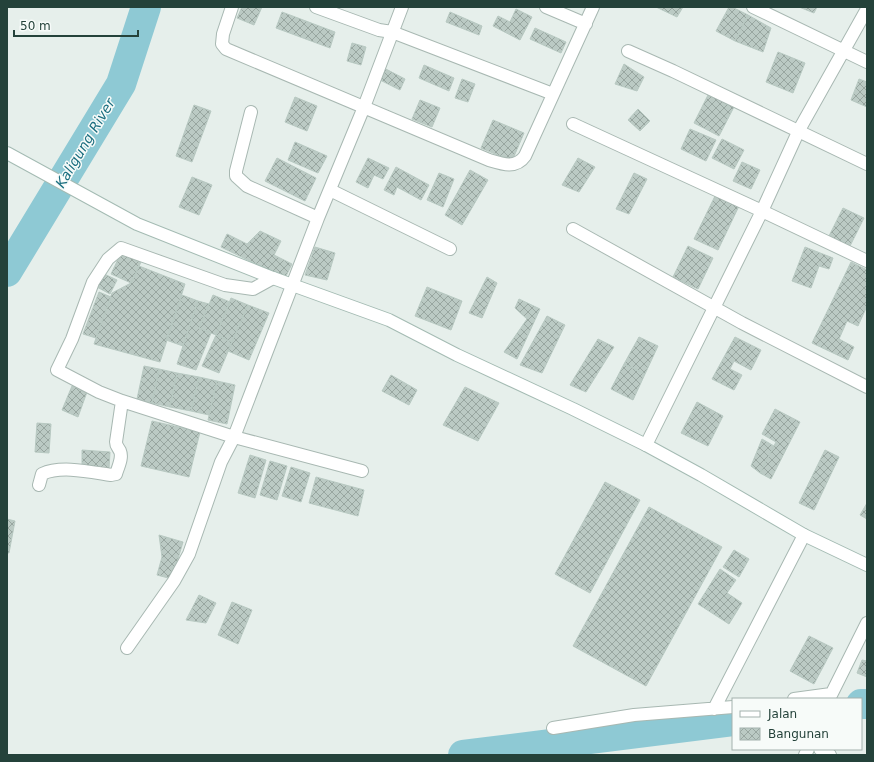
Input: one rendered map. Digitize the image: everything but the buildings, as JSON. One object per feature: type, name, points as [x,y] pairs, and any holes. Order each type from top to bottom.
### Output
[{"type":"street","points":[[232,7],[223,34],[222,44],[226,49],[489,160],[502,164],[521,162],[525,156],[547,109],[552,94],[594,7]]},
{"type":"street","points":[[316,7],[380,30],[392,32],[552,94]]},
{"type":"street","points":[[127,648],[174,581],[189,554],[221,462],[234,437],[318,218],[364,107],[402,7]]},
{"type":"street","points":[[546,7],[586,24]]},
{"type":"street","points":[[753,7],[867,62]]},
{"type":"street","points":[[646,445],[762,211],[799,130],[867,9]]},
{"type":"street","points":[[628,51],[799,130],[827,146],[867,164]]},
{"type":"street","points":[[251,112],[236,176],[247,186],[318,218]]},
{"type":"street","points":[[573,124],[867,261]]},
{"type":"street","points":[[7,153],[137,224],[273,278],[389,320],[456,355],[574,409],[646,445],[701,474],[804,535],[867,565]]},
{"type":"street","points":[[330,190],[450,249]]},
{"type":"street","points":[[573,229],[742,323],[867,387]]},
{"type":"street","points":[[273,278],[253,288],[225,286],[122,248],[108,259],[93,282],[72,339],[57,370],[99,392],[122,401],[234,437],[362,471]]},
{"type":"street","points":[[39,485],[42,474],[50,470],[75,470],[111,475],[116,474],[121,456],[120,451],[116,447],[116,442],[122,401]]},
{"type":"street","points":[[714,709],[804,535]]},
{"type":"street","points":[[812,698],[830,697],[867,623]]},
{"type":"street","points":[[553,728],[634,715],[732,707]]},
{"type":"waterway","name":"Kaligung River","points":[[7,272],[121,84],[146,7]]},
{"type":"waterway","points":[[862,704],[867,704]]},
{"type":"waterway","points":[[463,755],[732,721]]}]
